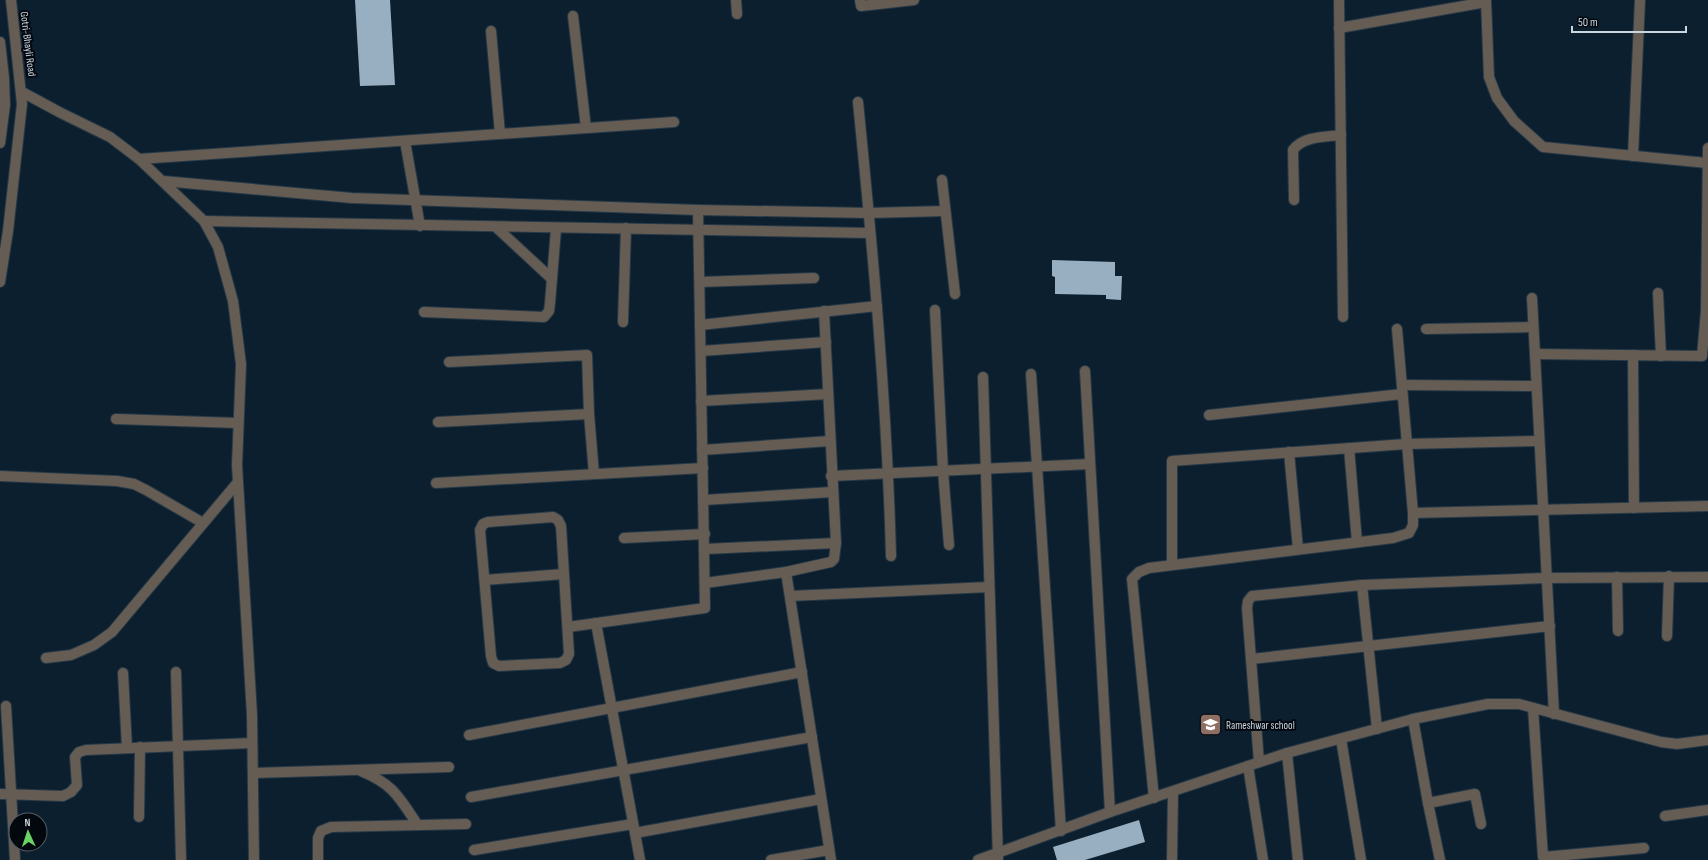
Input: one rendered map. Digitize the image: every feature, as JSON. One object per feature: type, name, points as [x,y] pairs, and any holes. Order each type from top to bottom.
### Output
[{"type":"street","name":"Gotri-Bhayli Road","points":[[0,282],[21,118],[22,92],[11,0]]},
{"type":"street","points":[[736,0],[736,14]]},
{"type":"street","points":[[860,0],[861,6],[914,0]]},
{"type":"street","points":[[1339,0],[1343,317]]},
{"type":"street","points":[[1633,156],[1640,0]]},
{"type":"street","points":[[1339,28],[1486,1],[1489,77],[1491,88],[1514,121],[1543,147],[1707,163]]},
{"type":"street","points":[[573,16],[586,128]]},
{"type":"street","points":[[491,31],[500,134]]},
{"type":"street","points":[[0,42],[5,106],[0,143]]},
{"type":"street","points":[[22,92],[110,137],[138,159],[204,221],[218,247],[233,301],[241,364],[236,465],[252,743],[254,860]]},
{"type":"street","points":[[858,102],[877,306],[889,473],[892,556]]},
{"type":"street","points":[[138,159],[674,122]]},
{"type":"street","points":[[1294,200],[1293,150],[1297,145],[1305,140],[1341,135]]},
{"type":"street","points":[[404,141],[420,226]]},
{"type":"street","points":[[1535,354],[1705,356],[1708,148]]},
{"type":"street","points":[[942,180],[955,294]]},
{"type":"street","points":[[163,181],[352,198],[415,201],[698,210],[868,213],[946,211]]},
{"type":"street","points":[[568,627],[705,608],[705,534],[698,210]]},
{"type":"street","points":[[204,221],[497,228],[626,228],[699,231],[870,233]]},
{"type":"street","points":[[497,228],[552,279]]},
{"type":"street","points":[[623,322],[626,228]]},
{"type":"street","points":[[424,312],[544,317],[548,312],[556,229]]},
{"type":"street","points":[[700,282],[814,278]]},
{"type":"street","points":[[1658,293],[1661,356]]},
{"type":"street","points":[[1532,298],[1554,714]]},
{"type":"street","points":[[700,325],[877,306]]},
{"type":"street","points":[[935,310],[943,471],[949,545]]},
{"type":"street","points":[[705,583],[786,572],[830,562],[834,559],[836,543],[831,476],[824,311]]},
{"type":"street","points":[[1426,329],[1533,328]]},
{"type":"street","points":[[1154,798],[1132,579],[1139,572],[1149,568],[1393,538],[1409,532],[1413,526],[1413,513],[1406,444],[1398,329]]},
{"type":"street","points":[[701,351],[826,342]]},
{"type":"street","points":[[449,362],[587,355],[589,414],[594,474]]},
{"type":"street","points":[[1633,355],[1634,508]]},
{"type":"street","points":[[1085,371],[1110,812]]},
{"type":"street","points":[[1031,374],[1061,831]]},
{"type":"street","points":[[983,377],[998,857]]},
{"type":"street","points":[[1208,415],[1402,389],[1536,386]]},
{"type":"street","points":[[701,401],[828,394]]},
{"type":"street","points":[[438,422],[589,414]]},
{"type":"street","points":[[116,419],[238,424]]},
{"type":"street","points":[[702,450],[830,441]]},
{"type":"street","points":[[1172,565],[1172,461],[1406,444],[1539,441]]},
{"type":"street","points":[[1349,448],[1357,542]]},
{"type":"street","points":[[1289,452],[1298,549]]},
{"type":"street","points":[[831,476],[1090,464]]},
{"type":"street","points":[[436,483],[703,468]]},
{"type":"street","points":[[0,476],[116,481],[134,484],[203,523]]},
{"type":"street","points":[[46,658],[71,654],[94,644],[112,632],[238,482]]},
{"type":"street","points":[[704,500],[832,492]]},
{"type":"street","points":[[1413,513],[1708,506]]},
{"type":"street","points":[[553,517],[558,520],[561,526],[564,574],[569,654],[566,660],[560,663],[499,666],[493,663],[480,530],[483,524],[488,522],[553,517]]},
{"type":"street","points":[[624,538],[705,534]]},
{"type":"street","points":[[705,549],[836,543]]},
{"type":"street","points":[[771,860],[830,855],[786,572]]},
{"type":"street","points":[[485,580],[564,574]]},
{"type":"street","points":[[1667,636],[1669,576]]},
{"type":"street","points":[[1259,762],[1247,608],[1248,601],[1252,596],[1362,585],[1547,578],[1669,576],[1708,577]]},
{"type":"street","points":[[1617,577],[1618,631]]},
{"type":"street","points":[[1362,585],[1377,729]]},
{"type":"street","points":[[790,596],[989,587]]},
{"type":"street","points":[[596,623],[640,860]]},
{"type":"street","points":[[1252,658],[1550,626]]},
{"type":"street","points":[[176,672],[181,860]]},
{"type":"street","points":[[469,735],[802,672]]},
{"type":"street","points":[[122,673],[126,748]]},
{"type":"street","points":[[978,860],[998,857],[1110,812],[1287,753],[1413,719],[1488,704],[1519,704],[1661,742],[1677,744],[1708,740]]},
{"type":"street","points":[[6,706],[5,794],[14,860]]},
{"type":"street","points":[[1533,708],[1543,858],[1644,848]]},
{"type":"street","points":[[1413,719],[1440,860]]},
{"type":"street","points":[[471,797],[812,737]]},
{"type":"street","points":[[1341,739],[1361,860]]},
{"type":"street","points":[[5,794],[64,796],[71,792],[77,785],[75,757],[79,752],[140,747],[252,743]]},
{"type":"street","points":[[139,817],[140,747]]},
{"type":"street","points":[[1287,753],[1298,860]]},
{"type":"street","points":[[1248,766],[1263,860]]},
{"type":"street","points":[[253,773],[449,767]]},
{"type":"street","points":[[357,770],[379,778],[395,791],[416,824]]},
{"type":"street","points":[[1172,860],[1173,792]]},
{"type":"street","points":[[1428,803],[1475,794],[1481,824]]},
{"type":"street","points":[[474,850],[634,829],[821,799]]},
{"type":"street","points":[[1665,816],[1708,810]]},
{"type":"street","points":[[318,860],[318,838],[322,831],[331,827],[466,824]]},
{"type":"building","points":[[355,0],[390,0],[395,85],[360,86]]},
{"type":"building","points":[[1052,260],[1115,262],[1115,276],[1122,276],[1121,300],[1106,299],[1106,295],[1055,294],[1055,277],[1052,276]]},
{"type":"building","points":[[1139,820],[1145,842],[1085,860],[1057,860],[1053,847]]},
{"type":"place","name":"Rameshwar school","points":[[1211,725]]}]
